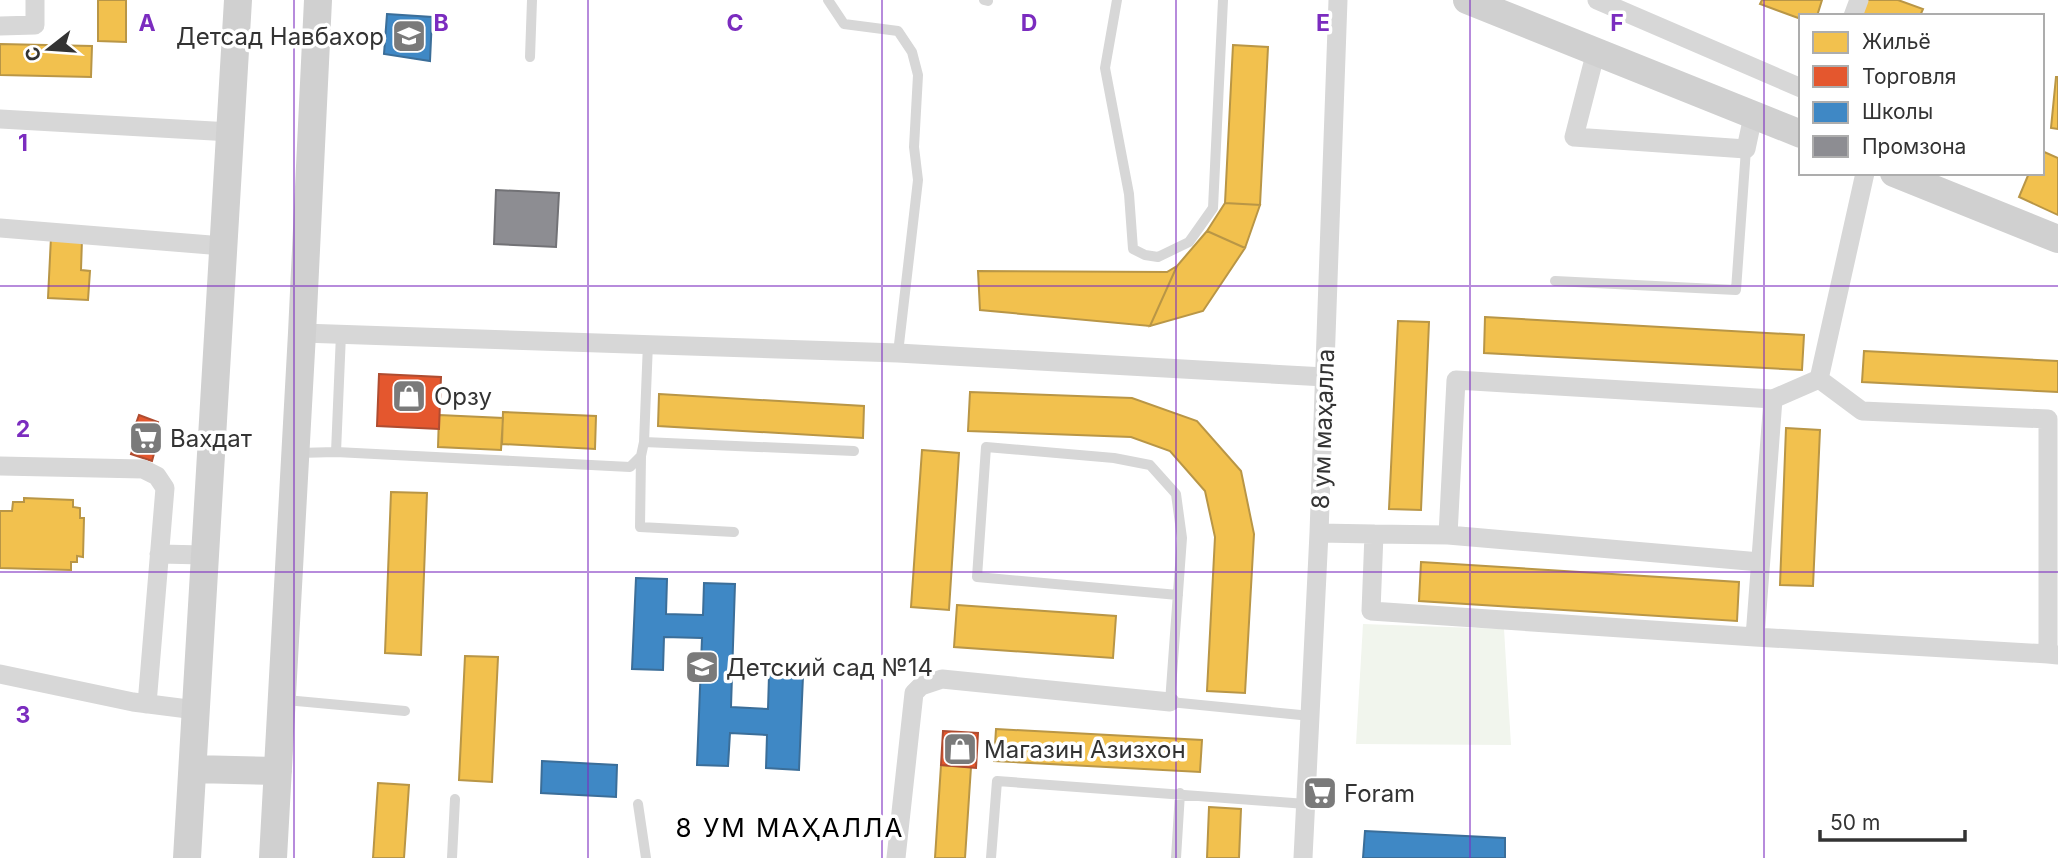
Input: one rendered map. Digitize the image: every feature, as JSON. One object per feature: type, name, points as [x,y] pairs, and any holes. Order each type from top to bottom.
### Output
[{"type":"street","points":[[0,26],[35,25],[35,0]]},
{"type":"street","points":[[187,858],[238,0]]},
{"type":"street","points":[[273,858],[303,333],[318,0]]},
{"type":"street","name":"8 ум маҳалла","points":[[1303,858],[1319,533],[1338,0]]},
{"type":"street","points":[[1467,0],[1799,133]]},
{"type":"street","points":[[1597,0],[1799,87]]},
{"type":"street","points":[[1596,51],[1574,137],[1746,149],[1753,116]]},
{"type":"street","points":[[0,119],[231,132]]},
{"type":"street","points":[[1819,380],[1865,175]]},
{"type":"street","points":[[1899,175],[2058,239]]},
{"type":"street","points":[[0,228],[223,246]]},
{"type":"street","points":[[303,333],[898,353],[1325,377]]},
{"type":"street","points":[[1448,535],[1456,380],[1773,399],[1819,380]]},
{"type":"street","points":[[1374,534],[1371,611],[2053,655],[2048,419],[1863,411],[1819,380]]},
{"type":"street","points":[[1755,637],[1773,399]]},
{"type":"street","points":[[0,466],[143,469],[157,476],[165,488],[147,704]]},
{"type":"street","points":[[1319,533],[1448,535],[1760,562]]},
{"type":"street","points":[[159,554],[205,555]]},
{"type":"street","points":[[0,674],[147,704],[196,710]]},
{"type":"street","points":[[896,858],[914,693],[921,686],[943,679],[1170,702]]},
{"type":"street","points":[[193,769],[278,771]]},
{"type":"lane","points":[[530,57],[532,0]]},
{"type":"lane","points":[[828,0],[844,24],[898,31],[912,52],[918,75],[914,148],[918,180],[898,353]]},
{"type":"lane","points":[[1117,0],[1105,68],[1129,194],[1131,238],[1133,249],[1158,257],[1189,242],[1213,208],[1223,0]]},
{"type":"lane","points":[[1555,281],[1736,290],[1746,149]]},
{"type":"lane","points":[[336,452],[341,334]]},
{"type":"lane","points":[[648,343],[640,527],[734,532]]},
{"type":"lane","points":[[644,442],[854,451]]},
{"type":"lane","points":[[1178,595],[977,577],[986,447],[1114,458],[1150,465],[1177,494],[1182,538],[1178,595],[1170,702],[1311,716]]},
{"type":"lane","points":[[295,453],[336,452],[630,467],[641,456]]},
{"type":"lane","points":[[282,699],[405,712]]},
{"type":"lane","points":[[991,858],[997,781],[1306,804]]},
{"type":"lane","points":[[1176,858],[1180,793]]},
{"type":"lane","points":[[452,858],[455,799]]},
{"type":"lane","points":[[638,804],[646,858]]},
{"type":"shaded area","points":[[1363,624],[1504,629],[1511,745],[1356,744]]},
{"type":"building: Жильё","points":[[98,0],[126,0],[126,42],[98,41]]},
{"type":"building: Жильё","points":[[1762,0],[1822,0],[1818,14],[1799,14],[1799,18],[1760,4]]},
{"type":"building: Жильё","points":[[1865,0],[1898,0],[1923,9],[1921,14],[1861,14]]},
{"type":"building: Жильё","points":[[0,44],[92,46],[91,77],[0,75]]},
{"type":"building: Жильё","points":[[1233,45],[1268,47],[1260,205],[1225,203]]},
{"type":"building: Жильё","points":[[2058,77],[2058,129],[2051,128]]},
{"type":"building: Жильё","points":[[2044,152],[2058,158],[2058,215],[2019,197],[2028,175],[2044,175]]},
{"type":"building: Жильё","points":[[1225,203],[1260,205],[1245,248],[1207,231]]},
{"type":"building: Жильё","points":[[1207,231],[1245,248],[1203,311],[1150,326],[1177,266]]},
{"type":"building: Жильё","points":[[51,237],[82,239],[81,270],[90,271],[88,300],[48,298]]},
{"type":"building: Жильё","points":[[1177,266],[1150,326],[980,310],[978,271],[1167,272]]},
{"type":"building: Жильё","points":[[1485,317],[1804,335],[1802,370],[1484,353]]},
{"type":"building: Жильё","points":[[1398,321],[1429,322],[1421,510],[1389,509]]},
{"type":"building: Жильё","points":[[1864,351],[2058,361],[2058,392],[1862,382]]},
{"type":"building: Жильё","points":[[970,392],[1132,398],[1197,421],[1241,471],[1254,534],[1245,693],[1207,691],[1215,537],[1205,491],[1170,451],[1131,437],[968,431]]},
{"type":"building: Жильё","points":[[659,394],[864,406],[863,438],[658,426]]},
{"type":"building: Жильё","points":[[503,412],[596,416],[595,449],[502,444]]},
{"type":"building: Жильё","points":[[439,415],[503,418],[501,450],[438,447]]},
{"type":"building: Жильё","points":[[1786,428],[1820,430],[1813,586],[1780,585]]},
{"type":"building: Жильё","points":[[922,450],[959,453],[949,610],[911,607]]},
{"type":"building: Жильё","points":[[391,492],[427,493],[421,655],[385,653]]},
{"type":"building: Жильё","points":[[24,498],[73,500],[73,507],[80,508],[80,518],[84,518],[83,557],[77,556],[77,562],[71,562],[71,570],[0,568],[0,511],[12,511],[13,502],[24,502]]},
{"type":"building: Жильё","points":[[1421,562],[1739,582],[1737,621],[1419,601]]},
{"type":"building: Жильё","points":[[957,605],[1116,616],[1113,658],[954,647]]},
{"type":"building: Жильё","points":[[465,656],[498,657],[492,782],[459,780]]},
{"type":"building: Жильё","points":[[996,729],[1202,740],[1200,772],[994,761]]},
{"type":"building: Жильё","points":[[941,765],[971,767],[965,858],[935,858]]},
{"type":"building: Жильё","points":[[378,783],[409,785],[404,858],[373,858]]},
{"type":"building: Жильё","points":[[1209,807],[1241,809],[1239,858],[1207,858]]},
{"type":"building: Торговля","name":"Орзу","points":[[379,374],[441,377],[439,429],[377,426]]},
{"type":"building: Торговля","name":"Вахдат","points":[[139,415],[158,422],[154,437],[158,439],[152,461],[131,454],[137,437],[133,432]]},
{"type":"building: Торговля","name":"Магазин Азизхон","points":[[943,731],[978,733],[976,768],[941,765]]},
{"type":"building: Школы","name":"Детсад Навбахор","points":[[387,14],[432,17],[430,61],[384,54]]},
{"type":"building: Школы","points":[[636,578],[667,579],[666,614],[703,615],[704,583],[735,584],[731,707],[768,709],[769,675],[803,676],[799,770],[766,768],[767,735],[730,733],[728,766],[697,765],[702,638],[664,637],[663,670],[632,669]]},
{"type":"building: Школы","points":[[542,761],[617,765],[616,797],[541,793]]},
{"type":"building: Школы","points":[[1365,831],[1505,838],[1505,858],[1363,858]]},
{"type":"building: Промзона","points":[[496,190],[559,193],[556,247],[494,244]]},
{"type":"place","name":"Детсад Навбахор","points":[[409,36]]},
{"type":"place","name":"Орзу","points":[[409,396]]},
{"type":"place","name":"Вахдат","points":[[146,438]]},
{"type":"place","name":"Детский сад №14","points":[[702,667]]},
{"type":"place","name":"Магазин Азизхон","points":[[960,749]]},
{"type":"place","name":"Foram","points":[[1320,793]]},
{"type":"district","name":"8 УМ МАҲАЛЛА","points":[[790,827]]}]
